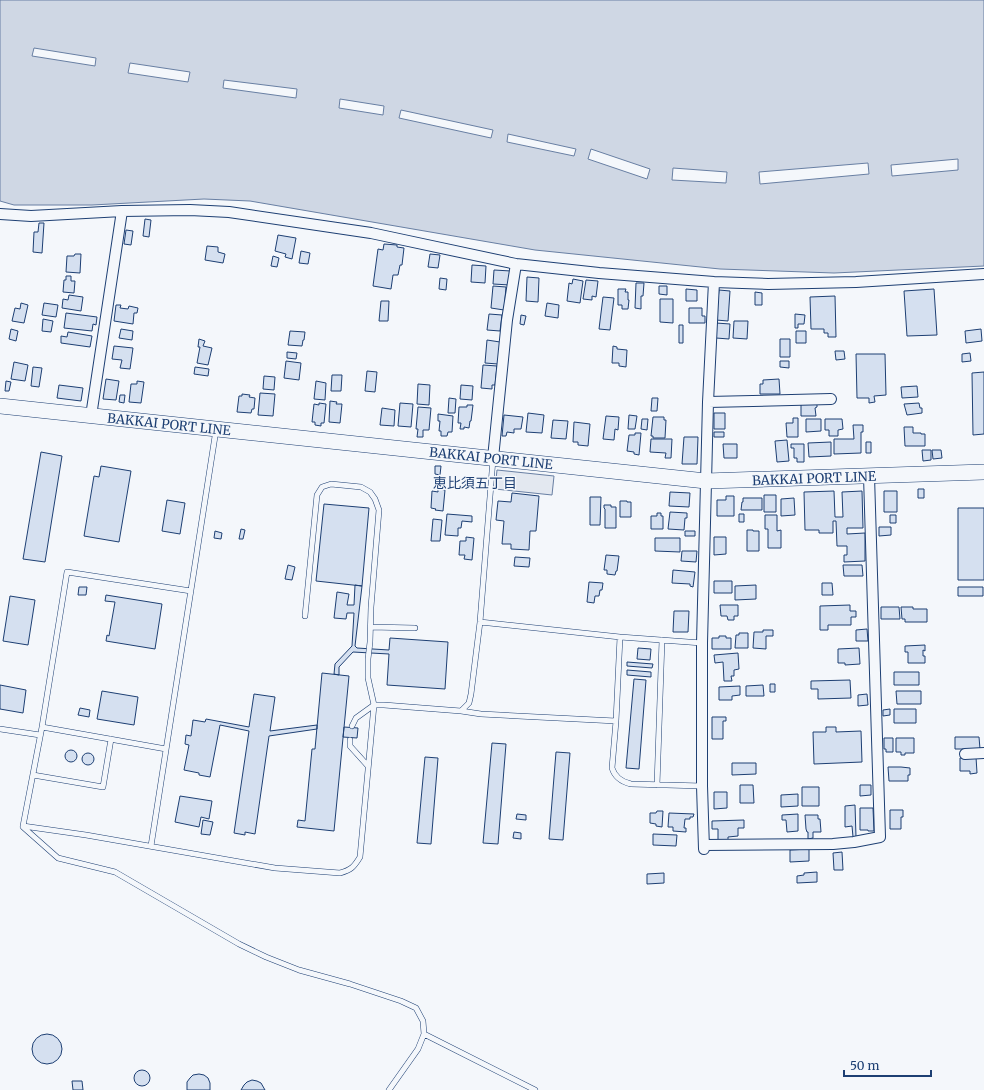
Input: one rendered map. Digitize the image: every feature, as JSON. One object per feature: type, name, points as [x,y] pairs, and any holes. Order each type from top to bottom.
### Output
[{"type":"main road","name":"BAKKAI PORT LINE","points":[[0,406],[706,481],[984,472]]},
{"type":"street","points":[[0,214],[31,216],[122,210],[190,210],[229,212],[370,233],[516,264],[599,273],[714,282],[768,284],[856,282],[984,274]]},
{"type":"street","points":[[91,416],[122,210]]},
{"type":"street","points":[[493,458],[507,320],[516,264]]},
{"type":"street","points":[[714,282],[708,402],[702,643],[702,786],[704,847],[833,844],[880,837],[869,476]]},
{"type":"street","points":[[708,402],[831,399]]},
{"type":"street","points":[[965,754],[984,754]]},
{"type":"lane","points":[[151,846],[216,428]]},
{"type":"lane","points":[[461,711],[469,703],[471,694],[480,622],[493,458]]},
{"type":"lane","points":[[23,826],[86,835],[274,868],[340,873],[349,871],[355,866],[360,857],[374,705],[368,678],[368,659],[379,510],[375,499],[370,492],[362,487],[331,484],[322,487],[317,495],[305,616]]},
{"type":"lane","points":[[23,826],[42,727],[66,572],[191,591]]},
{"type":"lane","points":[[480,622],[620,637],[702,643]]},
{"type":"lane","points":[[371,627],[414,628]]},
{"type":"lane","points":[[620,637],[612,768],[614,774],[622,782],[631,784],[702,786]]},
{"type":"lane","points":[[657,785],[662,640]]},
{"type":"lane","points":[[352,726],[356,718],[374,705],[461,711],[481,714],[616,721]]},
{"type":"lane","points":[[42,727],[166,749]]},
{"type":"lane","points":[[0,729],[40,735]]},
{"type":"lane","points":[[32,775],[103,787],[111,739]]},
{"type":"lane","points":[[350,740],[350,746],[368,766]]},
{"type":"lane","points":[[23,826],[58,858],[115,872],[232,940],[266,957],[299,970],[350,984],[401,1001],[416,1008],[423,1021],[424,1034],[418,1049],[389,1090]]},
{"type":"lane","points":[[424,1034],[535,1090]]},
{"type":"shaded area","points":[[0,0],[984,0],[984,266],[834,273],[720,269],[535,250],[250,201],[204,199],[92,205],[14,205],[0,201]]},
{"type":"shaded area","points":[[497,470],[554,476],[552,495],[495,489]]},
{"type":"pier","points":[[34,48],[96,58],[95,66],[32,56]]},
{"type":"pier","points":[[130,63],[190,72],[188,82],[128,73]]},
{"type":"pier","points":[[224,80],[297,89],[296,98],[223,88]]},
{"type":"pier","points":[[340,99],[384,106],[383,115],[339,108]]},
{"type":"pier","points":[[401,110],[493,130],[491,138],[399,118]]},
{"type":"pier","points":[[508,134],[576,149],[574,156],[507,142]]},
{"type":"pier","points":[[591,149],[650,169],[647,179],[588,159]]},
{"type":"pier","points":[[958,159],[958,170],[892,176],[891,165]]},
{"type":"pier","points":[[868,163],[869,174],[760,184],[759,172]]},
{"type":"pier","points":[[673,168],[727,172],[726,183],[672,180]]},
{"type":"building","points":[[145,219],[151,220],[149,237],[143,236]]},
{"type":"building","points":[[39,223],[44,223],[42,253],[33,252],[34,232],[38,232]]},
{"type":"building","points":[[126,230],[133,231],[131,245],[124,244]]},
{"type":"building","points":[[278,235],[296,238],[292,259],[285,257],[286,254],[275,251]]},
{"type":"building","points":[[384,244],[397,245],[397,247],[404,248],[402,265],[400,265],[398,275],[393,275],[391,289],[373,286],[378,249],[383,250]]},
{"type":"building","points":[[207,246],[218,247],[218,252],[225,254],[223,263],[205,260]]},
{"type":"building","points":[[301,251],[310,253],[308,264],[299,263]]},
{"type":"building","points":[[75,254],[81,254],[80,273],[66,272],[67,256],[74,256]]},
{"type":"building","points":[[430,254],[440,255],[438,268],[428,267]]},
{"type":"building","points":[[273,256],[279,258],[277,267],[271,266]]},
{"type":"building","points":[[472,265],[486,266],[485,283],[471,282]]},
{"type":"building","points":[[494,270],[511,271],[510,285],[493,284]]},
{"type":"building","points":[[66,276],[71,276],[71,281],[75,281],[74,293],[63,292],[64,280],[66,280]]},
{"type":"building","points":[[527,277],[539,278],[538,302],[526,301]]},
{"type":"building","points":[[440,278],[447,279],[446,290],[439,289]]},
{"type":"building","points":[[573,279],[583,281],[580,303],[567,301],[569,283],[572,284]]},
{"type":"building","points":[[586,280],[598,281],[596,297],[592,296],[592,300],[583,299]]},
{"type":"building","points":[[636,283],[644,283],[643,296],[641,296],[641,309],[635,308]]},
{"type":"building","points":[[493,286],[506,287],[504,310],[491,308]]},
{"type":"building","points":[[659,286],[667,286],[667,295],[659,294]]},
{"type":"building","points":[[618,289],[626,289],[625,292],[628,292],[628,309],[622,309],[622,305],[618,305]]},
{"type":"building","points":[[686,289],[697,290],[697,301],[686,301]]},
{"type":"building","points":[[934,289],[937,335],[907,336],[904,291]]},
{"type":"building","points":[[719,290],[730,291],[728,321],[716,320]]},
{"type":"building","points":[[755,292],[762,293],[762,305],[755,305]]},
{"type":"building","points":[[69,295],[83,297],[81,311],[62,308],[63,299],[68,300]]},
{"type":"building","points":[[835,296],[836,337],[828,337],[828,333],[824,333],[824,329],[811,329],[810,297]]},
{"type":"building","points":[[603,297],[614,298],[610,330],[599,329]]},
{"type":"building","points":[[660,299],[673,299],[673,323],[660,322]]},
{"type":"building","points":[[381,301],[389,301],[388,321],[379,321]]},
{"type":"building","points":[[21,303],[28,305],[24,323],[12,321],[15,308],[20,309]]},
{"type":"building","points":[[44,303],[58,305],[56,317],[42,315]]},
{"type":"building","points":[[547,303],[559,305],[558,318],[545,316]]},
{"type":"building","points":[[116,305],[121,305],[120,308],[128,309],[129,306],[138,308],[137,313],[134,313],[133,324],[114,321]]},
{"type":"building","points":[[689,308],[702,308],[702,316],[705,316],[705,323],[689,323]]},
{"type":"building","points":[[66,313],[97,317],[96,325],[93,324],[92,331],[64,328]]},
{"type":"building","points":[[489,314],[502,315],[500,331],[487,330]]},
{"type":"building","points":[[795,314],[805,315],[804,324],[798,324],[798,328],[795,328]]},
{"type":"building","points":[[521,315],[526,316],[524,325],[520,324]]},
{"type":"building","points":[[43,319],[53,321],[51,332],[42,331]]},
{"type":"building","points":[[734,321],[748,321],[747,339],[733,338]]},
{"type":"building","points":[[716,323],[730,324],[729,339],[716,338]]},
{"type":"building","points":[[679,325],[683,325],[683,343],[679,343]]},
{"type":"building","points":[[11,329],[18,331],[16,341],[9,339]]},
{"type":"building","points":[[121,329],[133,331],[132,340],[119,338]]},
{"type":"building","points":[[981,329],[982,341],[966,343],[965,331]]},
{"type":"building","points":[[290,331],[305,332],[302,346],[288,345]]},
{"type":"building","points":[[796,331],[806,331],[806,343],[796,343]]},
{"type":"building","points":[[68,332],[92,336],[90,347],[61,343],[61,336],[67,337]]},
{"type":"building","points":[[199,339],[205,341],[203,346],[212,348],[208,365],[197,363],[200,347],[198,347]]},
{"type":"building","points":[[780,339],[790,339],[790,357],[780,357]]},
{"type":"building","points":[[487,340],[500,342],[498,364],[485,363]]},
{"type":"building","points":[[114,346],[133,348],[130,369],[120,368],[122,360],[112,359]]},
{"type":"building","points":[[613,346],[617,347],[617,349],[627,350],[626,367],[619,366],[619,363],[612,363]]},
{"type":"building","points":[[835,351],[844,351],[845,359],[836,360]]},
{"type":"building","points":[[287,352],[297,353],[296,359],[287,358]]},
{"type":"building","points":[[970,353],[971,361],[962,362],[962,354]]},
{"type":"building","points":[[856,354],[885,354],[886,395],[874,396],[875,402],[869,403],[869,398],[857,398]]},
{"type":"building","points":[[286,361],[301,363],[299,380],[284,378]]},
{"type":"building","points":[[780,361],[789,361],[789,368],[780,367]]},
{"type":"building","points":[[14,362],[28,365],[25,381],[11,379]]},
{"type":"building","points":[[483,365],[497,366],[495,385],[492,385],[492,389],[481,388]]},
{"type":"building","points":[[33,367],[42,368],[39,387],[31,386]]},
{"type":"building","points":[[195,367],[209,369],[208,376],[194,374]]},
{"type":"building","points":[[367,371],[377,372],[375,392],[365,391]]},
{"type":"building","points":[[984,372],[984,434],[973,435],[972,373]]},
{"type":"building","points":[[332,375],[342,375],[341,391],[331,391]]},
{"type":"building","points":[[264,376],[275,377],[274,390],[263,389]]},
{"type":"building","points":[[106,379],[119,381],[116,400],[103,399]]},
{"type":"building","points":[[779,379],[780,394],[760,394],[760,384],[763,384],[763,380]]},
{"type":"building","points":[[6,381],[11,382],[9,391],[5,391]]},
{"type":"building","points":[[137,381],[144,382],[141,403],[129,402],[131,384],[137,384]]},
{"type":"building","points":[[316,381],[326,383],[325,400],[314,399]]},
{"type":"building","points":[[418,384],[430,385],[429,405],[417,404]]},
{"type":"building","points":[[59,385],[83,388],[81,401],[57,398]]},
{"type":"building","points":[[461,385],[473,386],[472,400],[460,399]]},
{"type":"building","points":[[917,386],[918,397],[902,398],[901,387]]},
{"type":"building","points":[[260,393],[275,394],[273,416],[258,415]]},
{"type":"building","points":[[242,394],[250,395],[249,397],[255,398],[254,409],[252,409],[251,413],[237,412],[239,396],[242,396]]},
{"type":"building","points":[[120,395],[125,395],[124,403],[119,402]]},
{"type":"building","points":[[449,398],[456,399],[455,413],[448,413]]},
{"type":"building","points":[[652,398],[658,398],[657,411],[651,411]]},
{"type":"building","points":[[330,401],[337,402],[336,404],[342,404],[340,423],[329,422]]},
{"type":"building","points":[[319,403],[326,404],[324,423],[321,423],[321,426],[315,425],[315,422],[312,422],[314,404],[319,405]]},
{"type":"building","points":[[400,403],[413,404],[411,427],[398,426]]},
{"type":"building","points":[[817,403],[817,407],[815,408],[816,416],[801,416],[801,404]]},
{"type":"building","points":[[919,403],[920,408],[922,408],[922,413],[907,415],[904,404]]},
{"type":"building","points":[[467,405],[473,405],[469,428],[464,427],[464,429],[460,429],[461,423],[458,423],[459,407],[467,407]]},
{"type":"building","points":[[418,407],[431,408],[429,430],[423,430],[423,437],[417,437],[418,429],[416,429]]},
{"type":"building","points":[[382,408],[395,410],[394,426],[380,425]]},
{"type":"building","points":[[528,413],[544,415],[542,433],[526,432]]},
{"type":"building","points":[[714,413],[725,413],[725,429],[714,429]]},
{"type":"building","points":[[438,414],[453,416],[452,432],[448,432],[447,436],[441,436],[441,431],[439,431],[440,421],[438,421]]},
{"type":"building","points":[[504,415],[523,417],[521,429],[514,429],[514,433],[507,432],[506,436],[502,436]]},
{"type":"building","points":[[629,415],[637,416],[635,429],[628,429]]},
{"type":"building","points":[[606,416],[619,417],[618,430],[615,429],[614,440],[603,439]]},
{"type":"building","points":[[653,417],[664,417],[664,420],[666,420],[665,438],[653,438],[653,436],[651,436]]},
{"type":"building","points":[[793,418],[798,418],[798,437],[787,437],[786,423],[793,423]]},
{"type":"building","points":[[642,419],[648,419],[647,430],[641,429]]},
{"type":"building","points":[[806,419],[821,419],[821,431],[806,432]]},
{"type":"building","points":[[825,419],[842,419],[843,429],[838,430],[838,436],[829,436],[829,430],[825,430]]},
{"type":"building","points":[[553,420],[568,421],[566,439],[551,438]]},
{"type":"building","points":[[574,422],[590,424],[588,446],[578,445],[578,442],[573,442]]},
{"type":"building","points":[[853,425],[863,425],[863,432],[861,432],[861,453],[834,454],[834,439],[854,439]]},
{"type":"building","points":[[904,427],[913,427],[913,433],[925,434],[925,446],[905,446]]},
{"type":"building","points":[[714,432],[724,432],[724,437],[714,437]]},
{"type":"building","points":[[635,433],[641,433],[639,455],[634,454],[634,452],[627,451],[629,435],[635,435]]},
{"type":"building","points":[[684,437],[698,437],[697,464],[682,464]]},
{"type":"building","points":[[651,439],[672,439],[671,458],[665,458],[666,453],[650,452]]},
{"type":"building","points":[[787,440],[789,461],[777,462],[775,441]]},
{"type":"building","points":[[831,442],[831,456],[809,457],[808,443]]},
{"type":"building","points":[[866,442],[871,442],[871,453],[866,453]]},
{"type":"building","points":[[723,444],[737,444],[737,458],[724,458]]},
{"type":"building","points":[[791,444],[804,444],[804,462],[797,462],[797,458],[794,458],[794,448],[791,448]]},
{"type":"building","points":[[922,450],[931,450],[931,460],[923,461]]},
{"type":"building","points":[[932,450],[941,450],[942,458],[933,459]]},
{"type":"building","points":[[41,452],[62,456],[45,562],[23,559]]},
{"type":"building","points":[[101,466],[131,471],[119,542],[84,536],[94,476],[99,477]]},
{"type":"building","points":[[435,466],[441,466],[440,475],[435,474]]},
{"type":"building","points":[[438,489],[445,490],[443,511],[431,508],[432,491],[438,492]]},
{"type":"building","points":[[918,489],[924,489],[924,498],[918,498]]},
{"type":"building","points":[[834,491],[835,517],[843,517],[842,492],[862,491],[863,528],[847,528],[847,534],[865,533],[865,561],[844,562],[844,555],[847,555],[847,546],[837,546],[836,521],[833,521],[833,533],[819,533],[819,530],[805,530],[804,492]]},
{"type":"building","points":[[884,491],[897,491],[897,512],[884,512]]},
{"type":"building","points":[[670,492],[690,493],[689,507],[669,506]]},
{"type":"building","points":[[512,493],[539,496],[536,531],[530,531],[529,550],[511,549],[511,544],[502,544],[504,521],[496,520],[498,501],[511,502]]},
{"type":"building","points":[[764,495],[776,495],[776,512],[764,512]]},
{"type":"building","points":[[726,496],[734,496],[734,516],[717,516],[717,500],[726,500]]},
{"type":"building","points":[[590,497],[601,497],[600,525],[590,525]]},
{"type":"building","points":[[743,498],[762,498],[762,510],[741,510]]},
{"type":"building","points":[[794,498],[795,515],[781,516],[781,499]]},
{"type":"building","points":[[167,500],[185,503],[180,534],[162,531]]},
{"type":"building","points":[[620,501],[631,502],[631,517],[620,517]]},
{"type":"building","points":[[324,504],[369,508],[362,586],[316,581]]},
{"type":"building","points":[[604,505],[616,507],[616,528],[605,528]]},
{"type":"building","points":[[958,508],[984,508],[984,580],[958,580]]},
{"type":"building","points":[[670,512],[687,513],[684,530],[668,529]]},
{"type":"building","points":[[657,513],[661,513],[661,516],[663,516],[663,529],[651,529],[651,516],[657,516]]},
{"type":"building","points":[[447,514],[472,516],[472,522],[462,521],[461,528],[458,528],[458,536],[445,535]]},
{"type":"building","points":[[739,514],[744,514],[744,522],[739,522]]},
{"type":"building","points":[[765,515],[777,515],[777,531],[781,530],[781,548],[768,548],[768,529],[765,529]]},
{"type":"building","points":[[890,515],[896,515],[896,523],[890,523]]},
{"type":"building","points":[[433,519],[442,520],[440,541],[431,541]]},
{"type":"building","points":[[879,527],[891,527],[891,535],[879,536]]},
{"type":"building","points":[[241,529],[245,530],[243,539],[239,539]]},
{"type":"building","points":[[747,530],[759,531],[759,551],[747,551]]},
{"type":"building","points":[[215,531],[222,533],[221,539],[214,538]]},
{"type":"building","points":[[685,531],[695,531],[695,536],[685,536]]},
{"type":"building","points":[[466,537],[474,538],[472,560],[464,559],[465,555],[459,555],[460,541],[466,541]]},
{"type":"building","points":[[714,537],[726,537],[726,554],[714,555]]},
{"type":"building","points":[[655,538],[680,538],[680,552],[655,551]]},
{"type":"building","points":[[682,551],[697,551],[696,562],[681,561]]},
{"type":"building","points":[[606,555],[619,556],[615,575],[607,574],[607,570],[604,570]]},
{"type":"building","points":[[515,557],[530,558],[529,567],[514,566]]},
{"type":"building","points":[[288,565],[295,567],[292,580],[285,579]]},
{"type":"building","points":[[843,565],[862,565],[863,576],[844,576]]},
{"type":"building","points":[[673,570],[695,572],[693,587],[690,586],[690,584],[672,583]]},
{"type":"building","points":[[714,581],[732,581],[732,593],[714,593]]},
{"type":"building","points":[[589,582],[603,583],[599,596],[595,596],[594,603],[587,602]]},
{"type":"building","points":[[822,583],[832,583],[833,595],[822,595]]},
{"type":"building","points":[[355,585],[362,586],[355,646],[357,648],[389,650],[390,638],[448,642],[445,689],[387,685],[389,654],[353,652],[339,667],[339,675],[334,674],[335,664],[352,646],[354,613],[347,613],[346,619],[334,618],[337,592],[349,594],[347,605],[354,605]]},
{"type":"building","points":[[756,585],[756,599],[735,600],[735,586]]},
{"type":"building","points":[[79,587],[87,587],[86,595],[78,595]]},
{"type":"building","points":[[958,587],[983,587],[983,596],[958,596]]},
{"type":"building","points":[[106,595],[162,604],[155,649],[106,641],[107,635],[109,636],[115,602],[105,601]]},
{"type":"building","points":[[10,596],[35,600],[28,645],[3,641]]},
{"type":"building","points":[[720,605],[738,605],[738,616],[734,616],[734,620],[728,620],[727,616],[721,616]]},
{"type":"building","points":[[850,605],[850,611],[856,611],[856,617],[851,617],[851,625],[828,625],[828,630],[820,630],[820,606]]},
{"type":"building","points":[[881,607],[899,607],[900,619],[881,619]]},
{"type":"building","points":[[901,607],[927,609],[927,622],[905,622],[905,619],[902,619]]},
{"type":"building","points":[[674,611],[689,611],[688,632],[673,632]]},
{"type":"building","points":[[867,629],[868,641],[856,641],[856,630]]},
{"type":"building","points":[[763,630],[773,630],[773,636],[766,636],[766,649],[753,648],[754,632],[763,632]]},
{"type":"building","points":[[739,633],[748,633],[748,648],[735,648],[736,635],[739,635]]},
{"type":"building","points":[[719,636],[731,638],[731,649],[712,649],[712,638],[719,638]]},
{"type":"building","points":[[925,645],[923,656],[925,656],[925,663],[908,663],[908,652],[905,652],[905,646]]},
{"type":"building","points":[[638,648],[651,649],[650,660],[637,659]]},
{"type":"building","points":[[859,648],[860,664],[845,665],[845,663],[838,663],[838,649]]},
{"type":"building","points":[[738,653],[739,669],[734,670],[734,676],[731,676],[732,681],[724,681],[723,662],[715,663],[714,655]]},
{"type":"building","points":[[627,662],[653,664],[652,668],[627,666]]},
{"type":"building","points":[[627,670],[651,672],[651,677],[627,675]]},
{"type":"building","points":[[894,672],[919,672],[919,685],[894,685]]},
{"type":"building","points":[[322,673],[349,676],[334,831],[297,827],[298,820],[305,821],[312,749],[315,749]]},
{"type":"building","points":[[634,679],[646,680],[639,769],[626,768]]},
{"type":"building","points":[[850,680],[851,698],[818,699],[818,689],[811,689],[811,681]]},
{"type":"building","points":[[770,684],[775,684],[775,692],[770,692]]},
{"type":"building","points":[[0,685],[26,690],[23,713],[0,709]]},
{"type":"building","points":[[763,685],[764,696],[746,696],[746,686]]},
{"type":"building","points":[[740,686],[740,695],[732,696],[732,700],[719,700],[719,687]]},
{"type":"building","points":[[102,691],[138,697],[134,725],[97,719]]},
{"type":"building","points":[[896,691],[921,691],[921,704],[897,704]]},
{"type":"building","points":[[254,694],[275,697],[270,731],[317,725],[317,729],[269,736],[255,834],[245,832],[245,835],[234,833],[249,731],[220,725],[210,777],[184,770],[189,745],[185,744],[186,735],[191,736],[193,720],[205,722],[206,719],[249,727]]},
{"type":"building","points":[[867,694],[868,705],[858,706],[858,695]]},
{"type":"building","points":[[80,708],[90,710],[89,717],[78,715]]},
{"type":"building","points":[[890,709],[890,715],[883,716],[883,710]]},
{"type":"building","points":[[894,709],[916,709],[916,723],[894,723]]},
{"type":"building","points":[[712,717],[726,717],[726,721],[723,721],[723,739],[712,739]]},
{"type":"building","points":[[344,727],[358,728],[357,738],[343,737]]},
{"type":"building","points":[[826,727],[836,727],[836,732],[861,731],[862,762],[814,764],[813,732],[826,732]]},
{"type":"building","points":[[955,737],[979,737],[980,749],[955,749]]},
{"type":"building","points":[[884,738],[893,738],[893,752],[886,752],[886,749],[884,749]]},
{"type":"building","points":[[896,738],[914,738],[914,753],[905,753],[905,755],[901,755],[901,752],[896,752]]},
{"type":"building","points":[[492,743],[506,744],[498,844],[483,843]]},
{"type":"building","points":[[71,750],[75,752],[77,756],[75,760],[71,762],[67,760],[65,756],[67,752]]},
{"type":"building","points":[[556,752],[570,753],[563,840],[549,839]]},
{"type":"building","points":[[88,753],[92,755],[94,759],[92,763],[88,765],[84,763],[82,759],[84,755]]},
{"type":"building","points":[[425,757],[438,758],[431,844],[417,843]]},
{"type":"building","points":[[976,757],[977,773],[970,774],[970,771],[960,771],[960,758]]},
{"type":"building","points":[[732,763],[756,763],[756,774],[732,775]]},
{"type":"building","points":[[888,767],[910,768],[908,781],[889,781]]},
{"type":"building","points":[[740,785],[753,785],[754,803],[740,803]]},
{"type":"building","points":[[860,785],[871,785],[871,795],[860,796]]},
{"type":"building","points":[[802,787],[819,787],[819,806],[802,806]]},
{"type":"building","points":[[714,792],[727,792],[727,808],[714,809]]},
{"type":"building","points":[[798,794],[798,806],[781,807],[781,795]]},
{"type":"building","points":[[180,796],[212,801],[209,819],[201,817],[199,827],[175,822]]},
{"type":"building","points":[[855,805],[856,837],[853,837],[852,826],[845,827],[845,806]]},
{"type":"building","points":[[860,808],[873,808],[874,831],[860,830]]},
{"type":"building","points":[[890,810],[903,810],[903,817],[901,817],[901,829],[890,829]]},
{"type":"building","points":[[657,811],[663,811],[662,827],[650,823],[650,813],[656,813]]},
{"type":"building","points":[[669,813],[694,814],[693,817],[690,817],[690,819],[685,819],[684,828],[686,828],[686,832],[673,831],[673,827],[668,827]]},
{"type":"building","points":[[517,814],[526,815],[526,820],[516,819]]},
{"type":"building","points":[[798,814],[798,831],[787,832],[786,820],[782,820],[782,815]]},
{"type":"building","points":[[805,815],[818,815],[818,819],[820,819],[821,832],[813,832],[813,838],[808,839]]},
{"type":"building","points":[[203,820],[213,822],[210,835],[201,834]]},
{"type":"building","points":[[744,820],[744,828],[738,828],[738,836],[728,837],[728,840],[718,840],[718,829],[712,829],[712,821]]},
{"type":"building","points":[[514,832],[521,833],[521,839],[513,838]]},
{"type":"building","points":[[653,834],[677,835],[676,846],[653,845]]},
{"type":"building","points":[[809,849],[809,861],[790,862],[790,850]]},
{"type":"building","points":[[842,852],[843,870],[834,870],[833,853]]},
{"type":"building","points":[[817,872],[817,882],[797,883],[797,876],[804,875],[804,873]]},
{"type":"building","points":[[664,873],[664,883],[647,884],[647,874]]},
{"type":"building","points":[[47,1034],[58,1038],[62,1049],[58,1060],[47,1064],[36,1060],[32,1049],[36,1038]]},
{"type":"building","points":[[139,1070],[145,1070],[150,1075],[148,1084],[145,1086],[139,1086],[134,1081],[134,1075]]},
{"type":"building","points":[[199,1074],[208,1078],[210,1090],[187,1090],[187,1082],[190,1078],[193,1075]]},
{"type":"building","points":[[252,1080],[261,1083],[265,1090],[241,1090],[247,1082]]},
{"type":"building","points":[[72,1081],[82,1081],[83,1090],[73,1090]]},
{"type":"district","name":"恵比須五丁目","points":[[475,483]]}]
